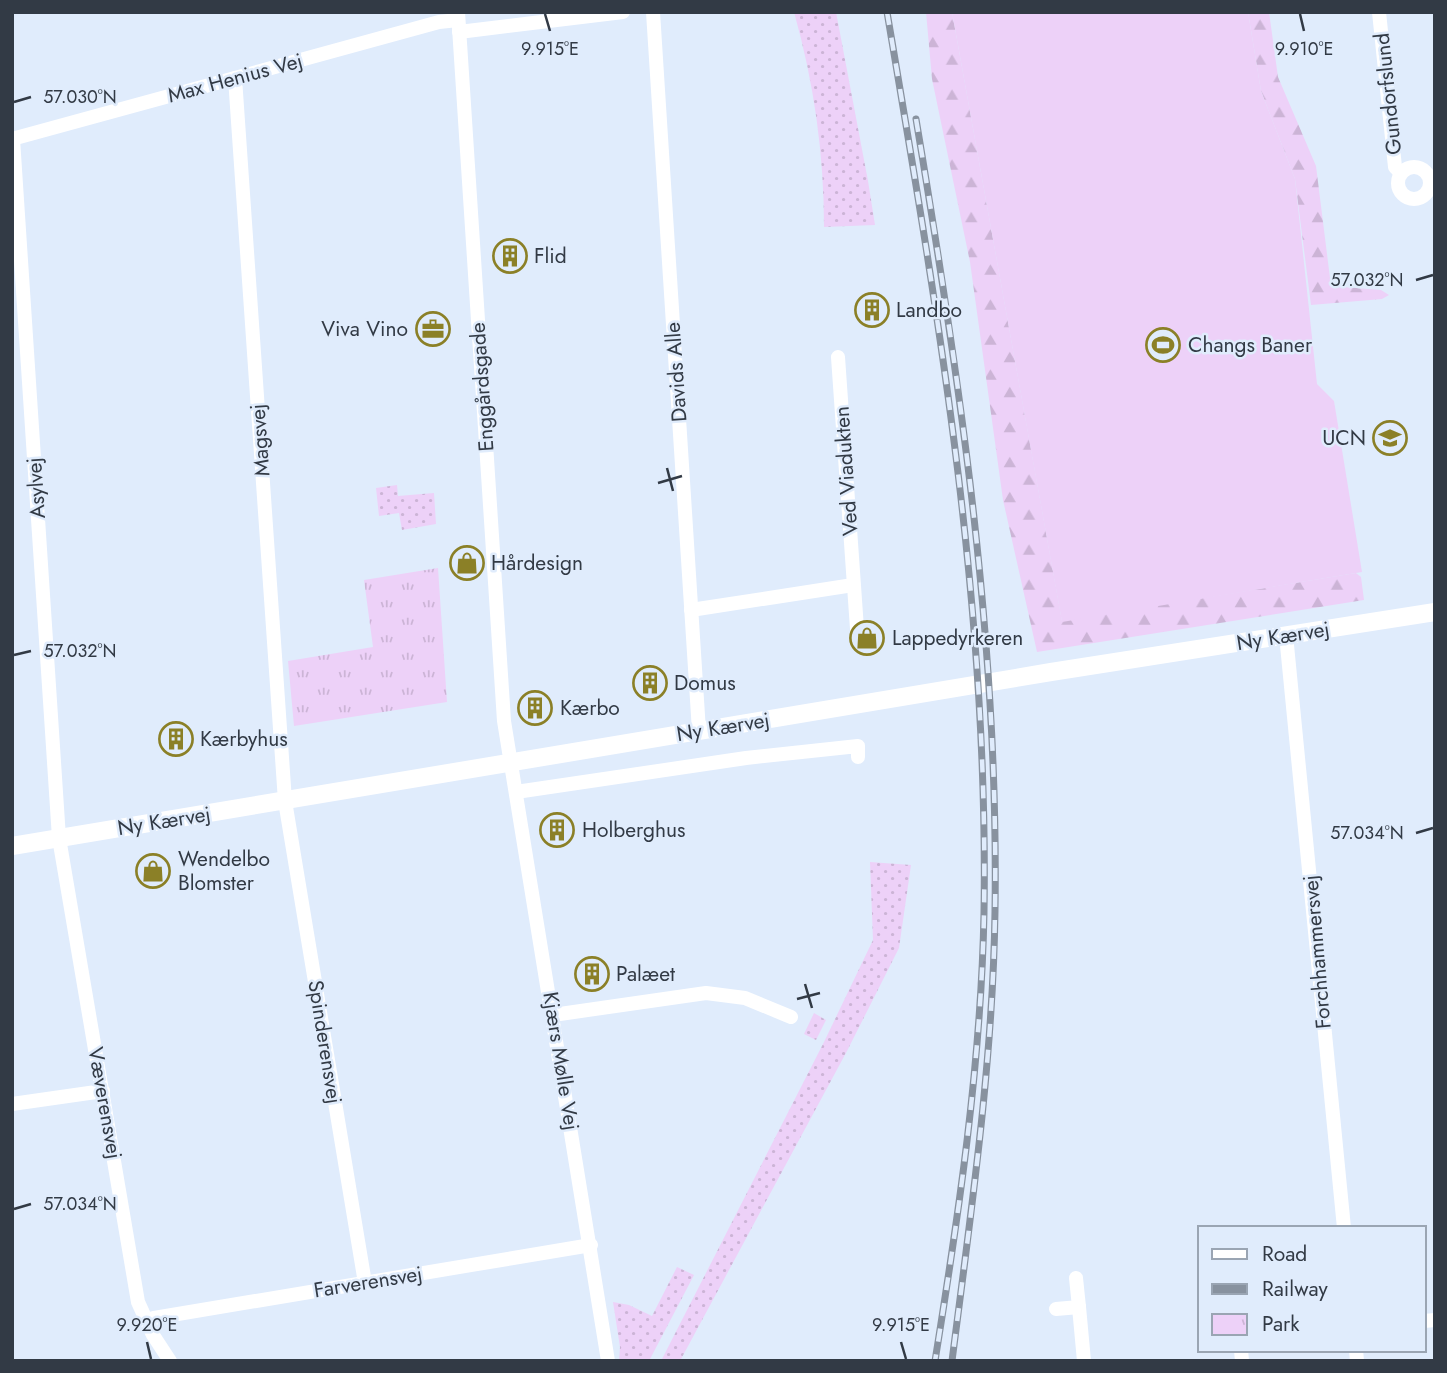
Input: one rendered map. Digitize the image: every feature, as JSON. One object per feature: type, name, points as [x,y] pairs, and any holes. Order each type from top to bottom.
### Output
[{"type":"street","points":[[458,21],[624,12]]},
{"type":"street","name":"Davids Alle","points":[[653,12],[699,731]]},
{"type":"street","name":"Gundorfslund","points":[[1379,12],[1395,167],[1401,173]]},
{"type":"street","name":"Max Henius Vej","points":[[13,139],[439,22],[458,21]]},
{"type":"street","name":"Enggårdsgade","points":[[458,21],[503,709],[511,762]]},
{"type":"street","name":"Magsvej","points":[[235,78],[285,802]]},
{"type":"street","name":"Asylvej","points":[[13,139],[60,838]]},
{"type":"street","name":"Gundorfslund","points":[[1410,167],[1420,167],[1428,173],[1433,182],[1427,193],[1419,199],[1409,198],[1399,187],[1401,173],[1410,167]]},
{"type":"street","name":"Ved Viadukten","points":[[838,357],[858,643]]},
{"type":"street","points":[[691,610],[853,585]]},
{"type":"street","name":"Ny Kærvej","points":[[12,846],[1051,672],[1435,612]]},
{"type":"street","name":"Forchhammersvej","points":[[1286,635],[1344,1226]]},
{"type":"street","name":"Ny Kærvej","points":[[516,792],[746,758],[858,746],[858,757]]},
{"type":"street","name":"Kjærs Mølle Vej","points":[[511,762],[608,1361]]},
{"type":"street","name":"Spinderensvej","points":[[285,802],[365,1283]]},
{"type":"street","name":"Væverensvej","points":[[60,838],[138,1302],[145,1321],[170,1361]]},
{"type":"street","points":[[553,1015],[706,993],[745,998],[791,1017]]},
{"type":"street","points":[[12,1104],[103,1091]]},
{"type":"street","name":"Farverensvej","points":[[145,1321],[591,1245]]},
{"type":"street","points":[[1076,1278],[1084,1361]]},
{"type":"street","points":[[1056,1309],[1079,1307]]},
{"type":"green space","points":[[794,12],[836,12],[875,225],[824,227],[817,119]]},
{"type":"green space","points":[[926,12],[952,12],[1062,621],[1356,573],[1361,577],[1364,600],[1037,652],[1003,500],[970,262],[932,79]]},
{"type":"green space","name":"Changs Baner","points":[[952,12],[1248,12],[1261,91],[1295,179],[1317,384],[1334,401],[1362,572],[1062,622]]},
{"type":"green space","points":[[1248,12],[1269,12],[1278,77],[1316,166],[1331,286],[1381,290],[1389,295],[1382,299],[1311,305],[1295,179],[1261,91]]},
{"type":"green space","points":[[397,485],[398,496],[434,493],[436,524],[402,530],[399,513],[379,516],[376,488]]},
{"type":"green space","points":[[438,568],[447,702],[294,726],[288,661],[373,647],[364,580]]},
{"type":"green space","points":[[870,862],[911,865],[899,948],[847,1051],[680,1361],[661,1361],[824,1042],[873,940]]},
{"type":"green space","points":[[814,1013],[826,1020],[816,1040],[804,1034]]},
{"type":"green space","points":[[677,1267],[694,1275],[649,1361],[619,1361],[620,1347],[613,1302],[629,1305],[652,1316]]},
{"type":"railway","points":[[887,12],[924,237],[956,461],[978,685],[983,799],[984,913],[974,1082],[935,1361]]},
{"type":"railway","points":[[916,119],[974,513],[991,711],[995,811],[995,911],[986,1080],[952,1361]]},
{"type":"place","name":"Flid","points":[[510,256]]},
{"type":"place","name":"Landbo","points":[[872,310]]},
{"type":"place","name":"Viva Vino","points":[[433,329]]},
{"type":"place","name":"Changs Baner","points":[[1163,345]]},
{"type":"place","name":"UCN","points":[[1390,438]]},
{"type":"place","name":"Hårdesign","points":[[467,563]]},
{"type":"place","name":"Lappedyrkeren","points":[[867,638]]},
{"type":"place","name":"Domus","points":[[650,683]]},
{"type":"place","name":"Kærbo","points":[[535,708]]},
{"type":"place","name":"Kærbyhus","points":[[176,739]]},
{"type":"place","name":"Holberghus","points":[[557,830]]},
{"type":"place","name":"Wendelbo Blomster","points":[[153,871]]},
{"type":"place","name":"Palæet","points":[[592,974]]}]
